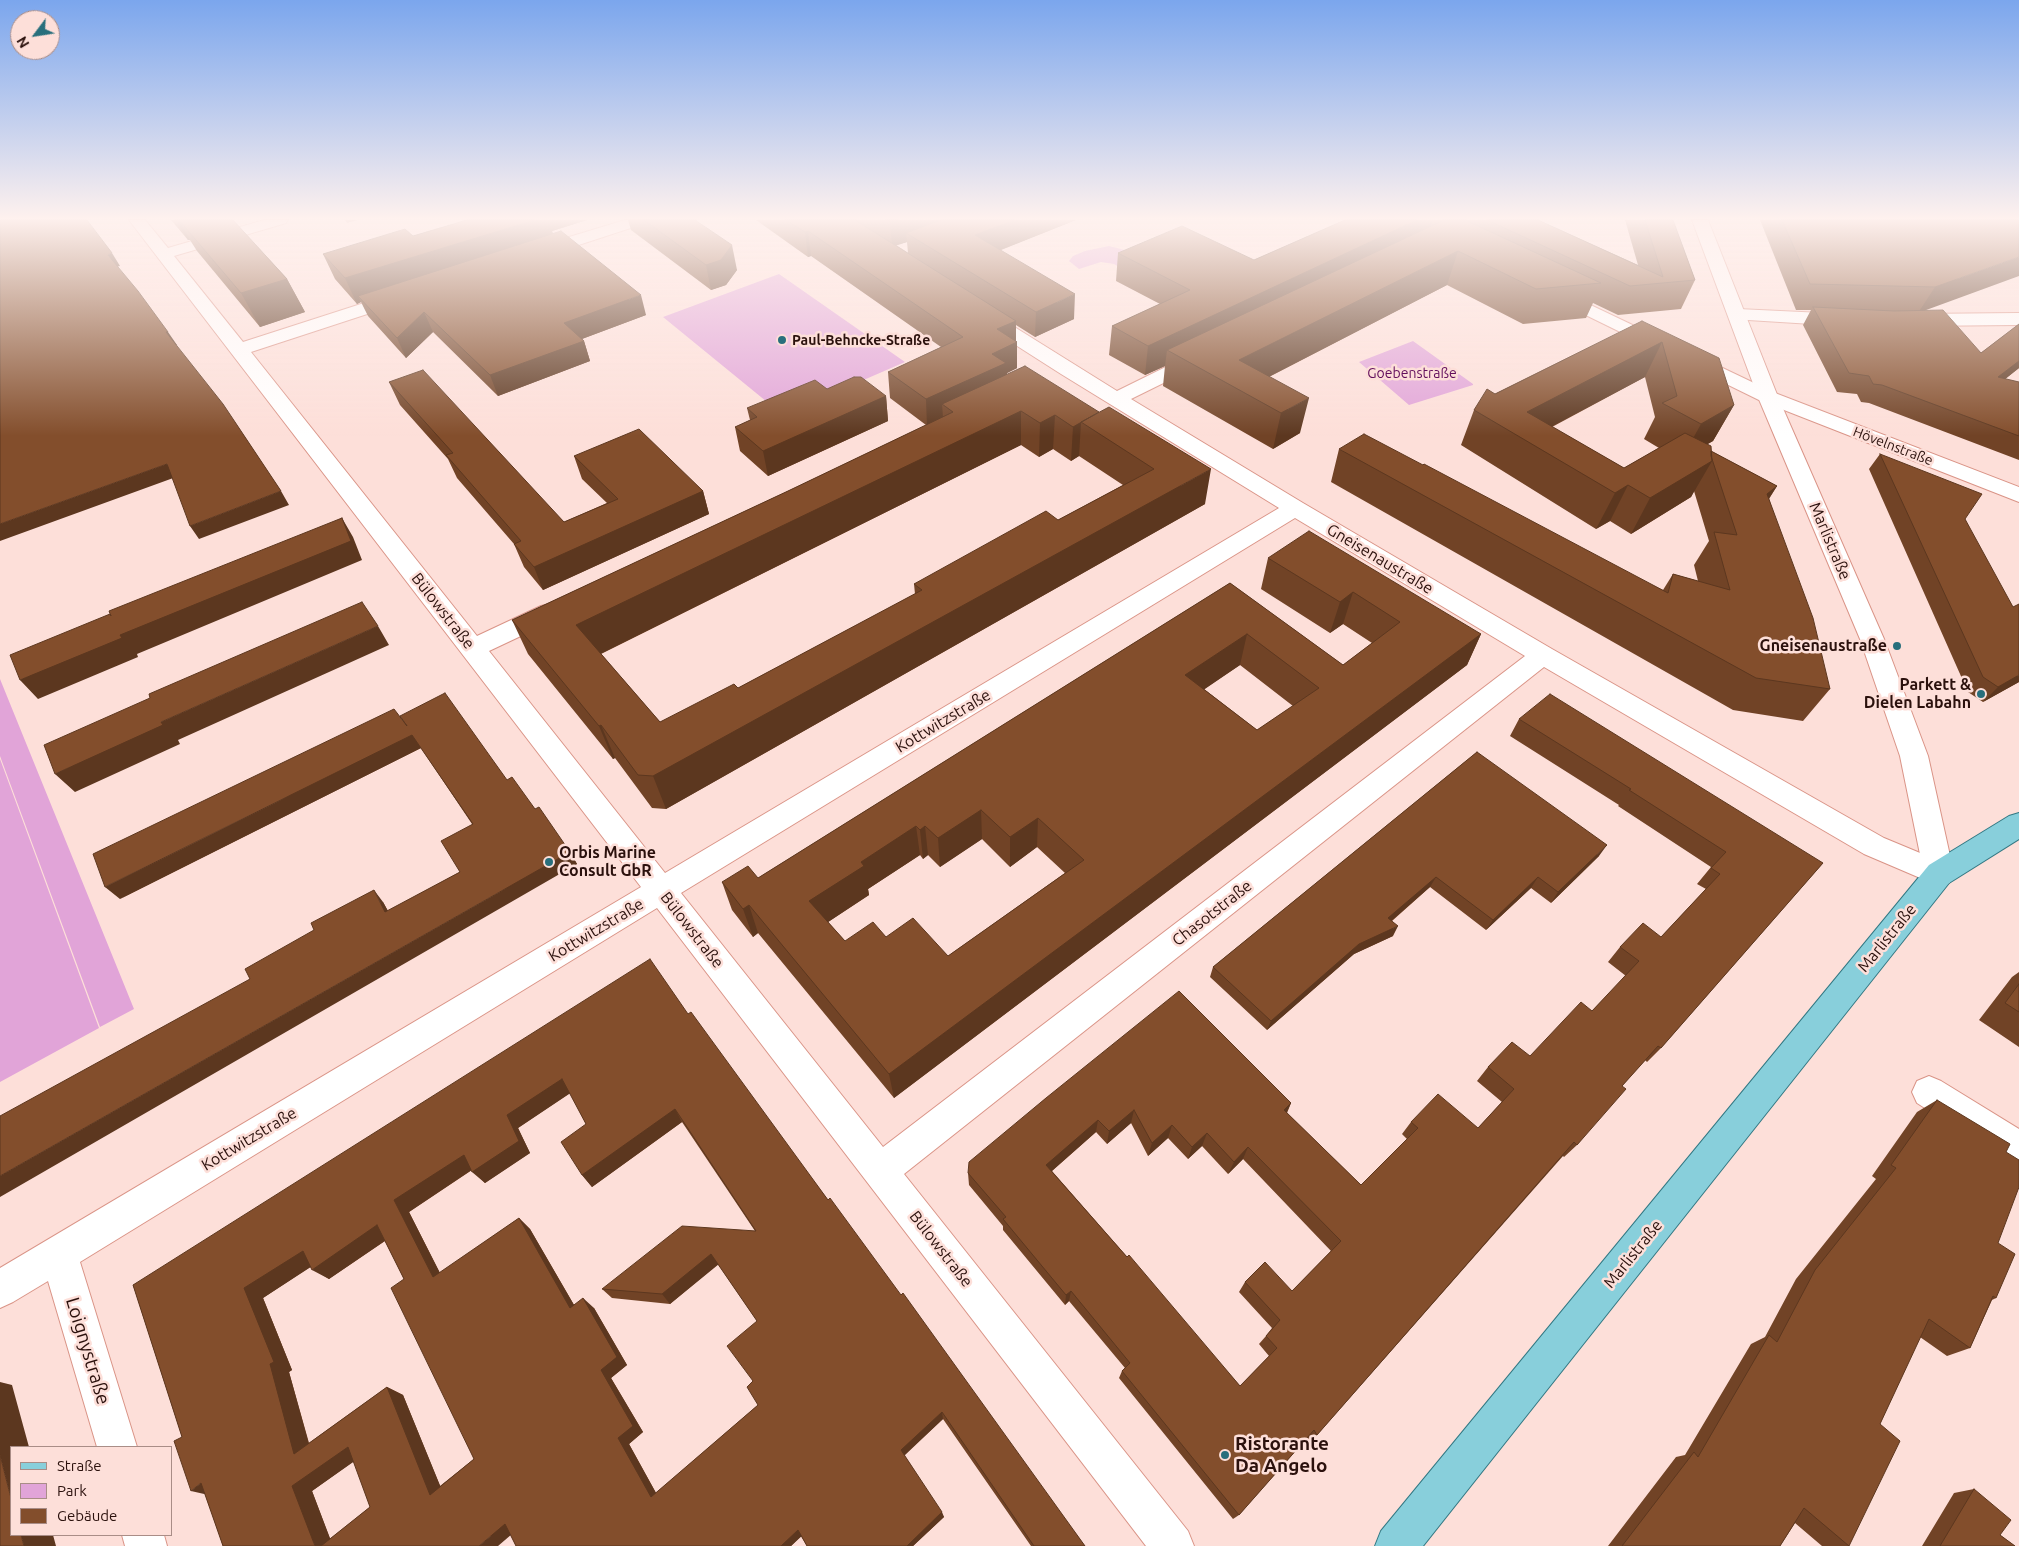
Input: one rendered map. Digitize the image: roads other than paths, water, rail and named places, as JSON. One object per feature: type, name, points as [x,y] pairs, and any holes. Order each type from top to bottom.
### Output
[{"type":"main road","points":[[1940,874],[2019,824]]},
{"type":"main road","name":"Marlistraße","points":[[1396,1546],[1940,874]]},
{"type":"street","name":"Bülowstraße","points":[[194,292],[1173,1546]]},
{"type":"street","points":[[239,350],[418,292]]},
{"type":"street","points":[[1554,292],[1768,396]]},
{"type":"street","name":"Marlistraße","points":[[1729,292],[1768,396],[1872,638],[1914,756],[1940,874]]},
{"type":"street","name":"Gneisenaustraße","points":[[971,308],[1068,370],[1295,508],[1543,655],[1866,842],[1940,874]]},
{"type":"street","points":[[1738,315],[1862,320]]},
{"type":"street","points":[[1901,321],[2019,319]]},
{"type":"street","points":[[1116,399],[1213,352]]},
{"type":"street","points":[[1042,382],[1068,370]]},
{"type":"street","name":"Hövelnstraße","points":[[1768,396],[2019,495]]},
{"type":"street","name":"Kottwitzstraße","points":[[0,1289],[1295,508]]},
{"type":"street","points":[[472,649],[564,606]]},
{"type":"street","name":"Chasotstraße","points":[[880,1171],[1543,655]]},
{"type":"street","points":[[1929,1092],[2019,1150]]},
{"type":"street","name":"Loignystraße","points":[[59,1254],[117,1446]]},
{"type":"place","name":"Paul-Behncke-Straße","points":[[782,340]]},
{"type":"place","name":"Gneisenaustraße","points":[[1897,646]]},
{"type":"place","name":"Parkett & Dielen Labahn","points":[[1981,694]]},
{"type":"place","name":"Orbis Marine Consult GbR","points":[[549,862]]},
{"type":"place","name":"Ristorante Da Angelo","points":[[1225,1455]]},
{"type":"park label","name":"Goebenstraße","points":[[1412,373]]}]
